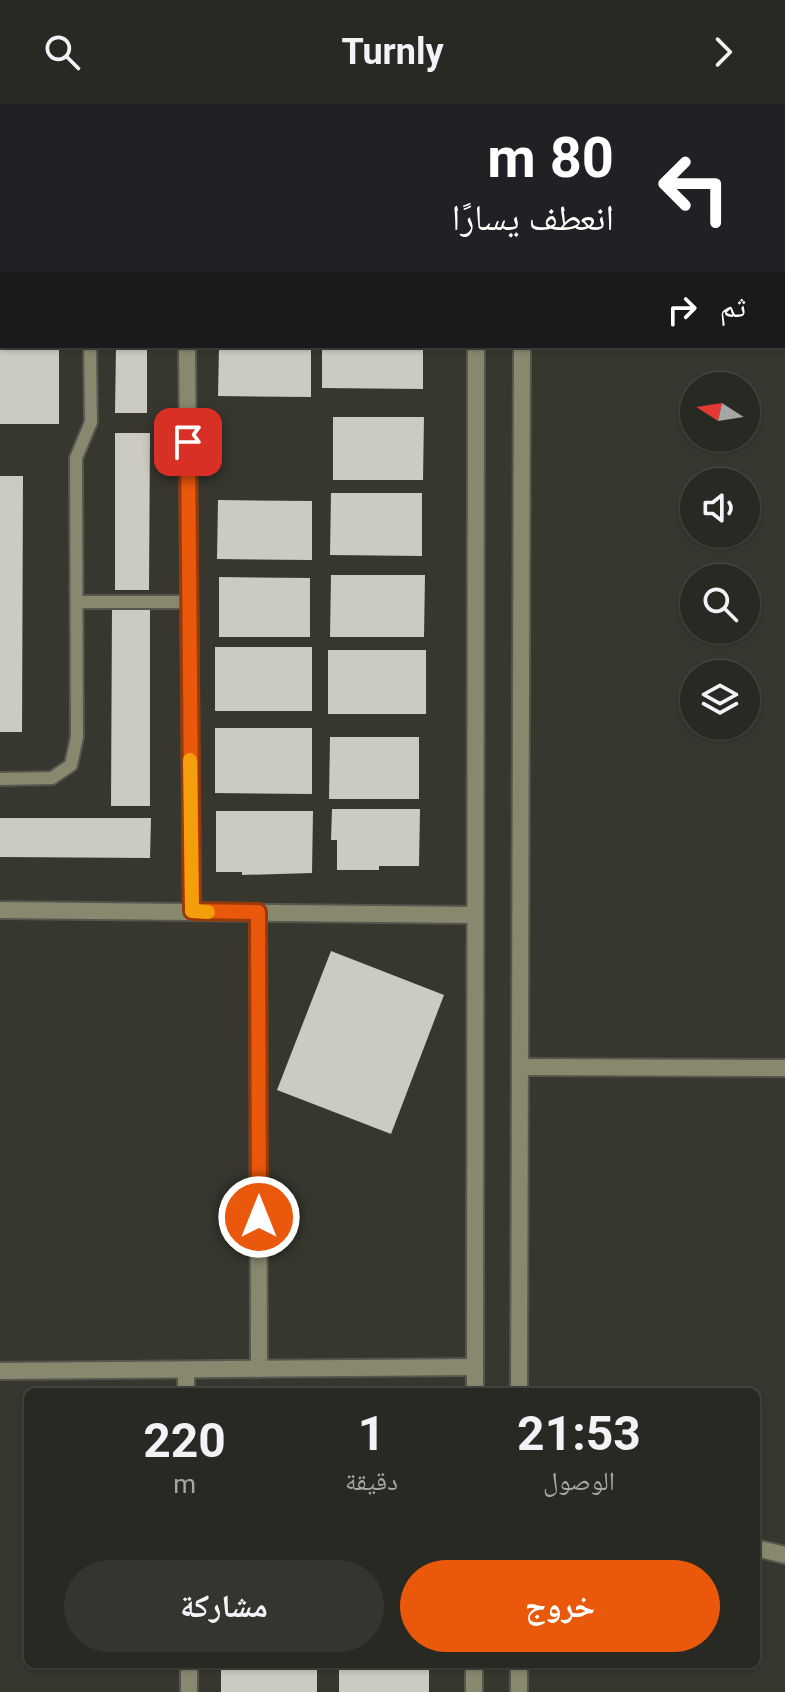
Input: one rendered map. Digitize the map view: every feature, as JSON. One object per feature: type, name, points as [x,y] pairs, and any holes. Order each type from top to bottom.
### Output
[{"type":"street","points":[[187,348],[192,911]]},
{"type":"street","points":[[475,1388],[476,348]]},
{"type":"street","points":[[519,1388],[522,348]]},
{"type":"street","points":[[0,910],[475,915]]},
{"type":"street","points":[[258,912],[259,1369]]},
{"type":"street","points":[[521,1067],[785,1068]]},
{"type":"street","points":[[0,1371],[475,1367]]},
{"type":"street","points":[[186,1370],[186,1388]]},
{"type":"street","points":[[760,1549],[785,1555]]},
{"type":"street","points":[[189,1668],[189,1692]]},
{"type":"street","points":[[474,1668],[474,1692]]},
{"type":"street","points":[[519,1668],[519,1692]]},
{"type":"lane","points":[[0,779],[52,778],[71,765],[77,737],[76,458],[91,422],[90,348]]},
{"type":"lane","points":[[78,602],[189,602]]},
{"type":"building","points":[[0,348],[59,348],[59,424],[0,424]]},
{"type":"building","points":[[116,348],[147,348],[147,413],[115,413]]},
{"type":"building","points":[[219,348],[311,348],[311,397],[218,396]]},
{"type":"building","points":[[322,348],[423,348],[423,389],[322,388]]},
{"type":"building","points":[[333,417],[424,417],[423,480],[333,480]]},
{"type":"building","points":[[115,433],[150,433],[149,590],[115,590]]},
{"type":"building","points":[[0,476],[23,476],[22,732],[0,732]]},
{"type":"building","points":[[331,493],[422,493],[422,556],[330,555]]},
{"type":"building","points":[[218,500],[312,501],[312,560],[217,559]]},
{"type":"building","points":[[331,575],[425,575],[424,637],[330,637]]},
{"type":"building","points":[[219,577],[310,578],[310,637],[219,637]]},
{"type":"building","points":[[112,607],[150,608],[150,806],[111,806]]},
{"type":"building","points":[[215,647],[312,647],[312,711],[215,711]]},
{"type":"building","points":[[328,650],[426,650],[426,714],[328,714]]},
{"type":"building","points":[[215,728],[312,728],[312,794],[215,793]]},
{"type":"building","points":[[330,737],[419,737],[419,799],[329,799]]},
{"type":"building","points":[[332,809],[420,809],[419,866],[337,870],[337,840],[331,840]]},
{"type":"building","points":[[216,811],[313,811],[312,873],[242,875],[242,872],[216,872]]},
{"type":"building","points":[[0,818],[151,818],[150,858],[0,857]]},
{"type":"building","points":[[331,951],[444,995],[391,1134],[277,1090]]},
{"type":"building","points":[[221,1668],[317,1668],[317,1692],[221,1692]]},
{"type":"building","points":[[339,1668],[429,1668],[429,1692],[339,1692]]},
{"type":"slow traffic","points":[[190,760],[192,911],[208,912]]},
{"type":"route","points":[[188,442],[192,911],[258,912],[259,1217]]}]
